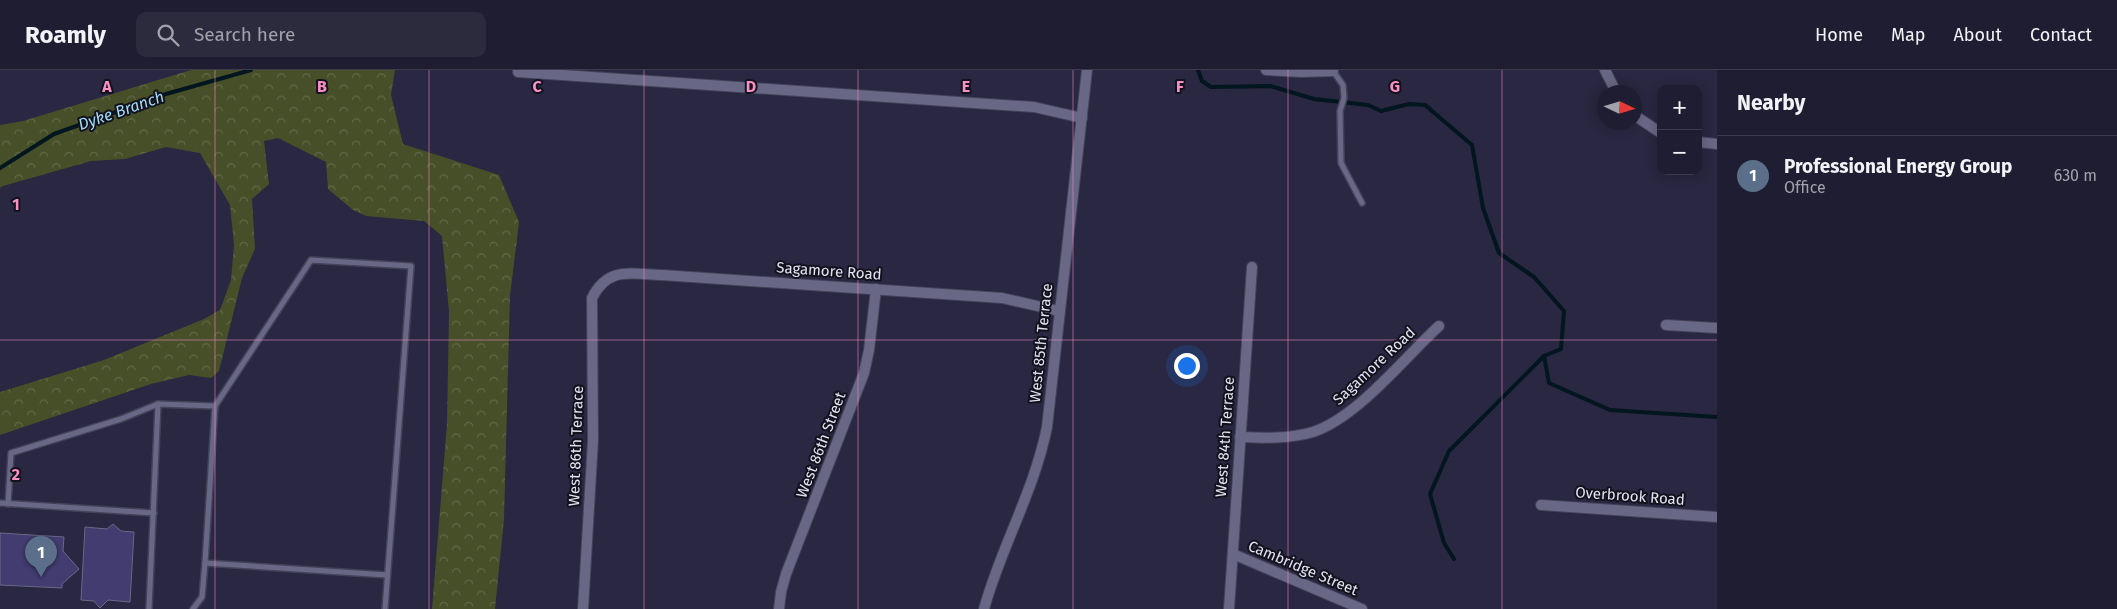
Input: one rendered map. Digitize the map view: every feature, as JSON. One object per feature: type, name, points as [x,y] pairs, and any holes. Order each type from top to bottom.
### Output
[{"type":"street","name":"West 85th Terrace","points":[[984,609],[1042,454],[1047,427],[1087,70]]},
{"type":"street","points":[[1266,70],[1333,71]]},
{"type":"street","points":[[1605,70],[1612,85]]},
{"type":"street","points":[[518,72],[1034,106],[1082,118]]},
{"type":"street","points":[[1642,120],[1657,130]]},
{"type":"street","points":[[1702,142],[1717,144]]},
{"type":"street","name":"West 84th Terrace","points":[[1229,609],[1252,267]]},
{"type":"street","name":"Sagamore Road","points":[[599,285],[614,275],[626,274],[1002,298],[1060,311]]},
{"type":"street","name":"West 86th Terrace","points":[[583,609],[593,448],[592,298],[599,285]]},
{"type":"street","name":"West 86th Street","points":[[779,609],[786,574],[864,373],[869,350],[876,289]]},
{"type":"street","points":[[1666,325],[1717,328]]},
{"type":"street","name":"Sagamore Road","points":[[1240,438],[1284,438],[1310,433],[1332,424],[1353,410],[1439,326]]},
{"type":"street","name":"Overbrook Road","points":[[1541,505],[1717,518]]},
{"type":"street","name":"Cambridge Street","points":[[1232,554],[1362,609]]},
{"type":"lane","points":[[1333,71],[1343,85],[1344,98],[1340,111],[1341,163],[1362,203]]},
{"type":"lane","points":[[193,609],[202,598],[215,406],[311,260],[411,266],[385,609]]},
{"type":"lane","points":[[149,609],[158,404]]},
{"type":"lane","points":[[8,504],[11,453],[122,419],[158,404],[215,406]]},
{"type":"lane","points":[[0,503],[154,513]]},
{"type":"lane","points":[[205,563],[387,576]]},
{"type":"green space","points":[[191,70],[395,70],[391,95],[403,144],[499,175],[519,222],[510,296],[504,519],[495,609],[432,609],[447,424],[449,312],[442,236],[424,221],[366,216],[353,210],[328,189],[326,162],[278,138],[264,141],[269,184],[252,199],[255,249],[242,278],[219,371],[211,378],[189,375],[151,384],[0,435],[0,392],[104,360],[204,319],[220,310],[231,280],[234,245],[230,205],[200,153],[166,147],[125,159],[91,161],[0,188],[0,125],[23,121]]},
{"type":"building","points":[[113,524],[121,531],[134,532],[130,602],[108,600],[100,608],[94,601],[81,600],[85,527],[107,529]]},
{"type":"building","points":[[0,533],[64,537],[63,551],[79,569],[62,584],[62,588],[0,585]]},
{"type":"waterway","name":"Dyke Branch","points":[[0,168],[54,134],[166,94],[251,70]]},
{"type":"waterway","points":[[1198,70],[1202,81],[1211,87],[1270,86],[1314,99],[1368,105],[1381,111],[1409,104],[1425,105],[1472,145],[1483,208],[1499,253],[1534,277],[1564,311],[1561,349],[1544,356],[1549,383],[1610,410],[1717,417]]},
{"type":"waterway","points":[[1454,559],[1444,543],[1430,494],[1449,451],[1544,356]]},
{"type":"place","name":"Professional Energy Group","points":[[41,577]]}]
